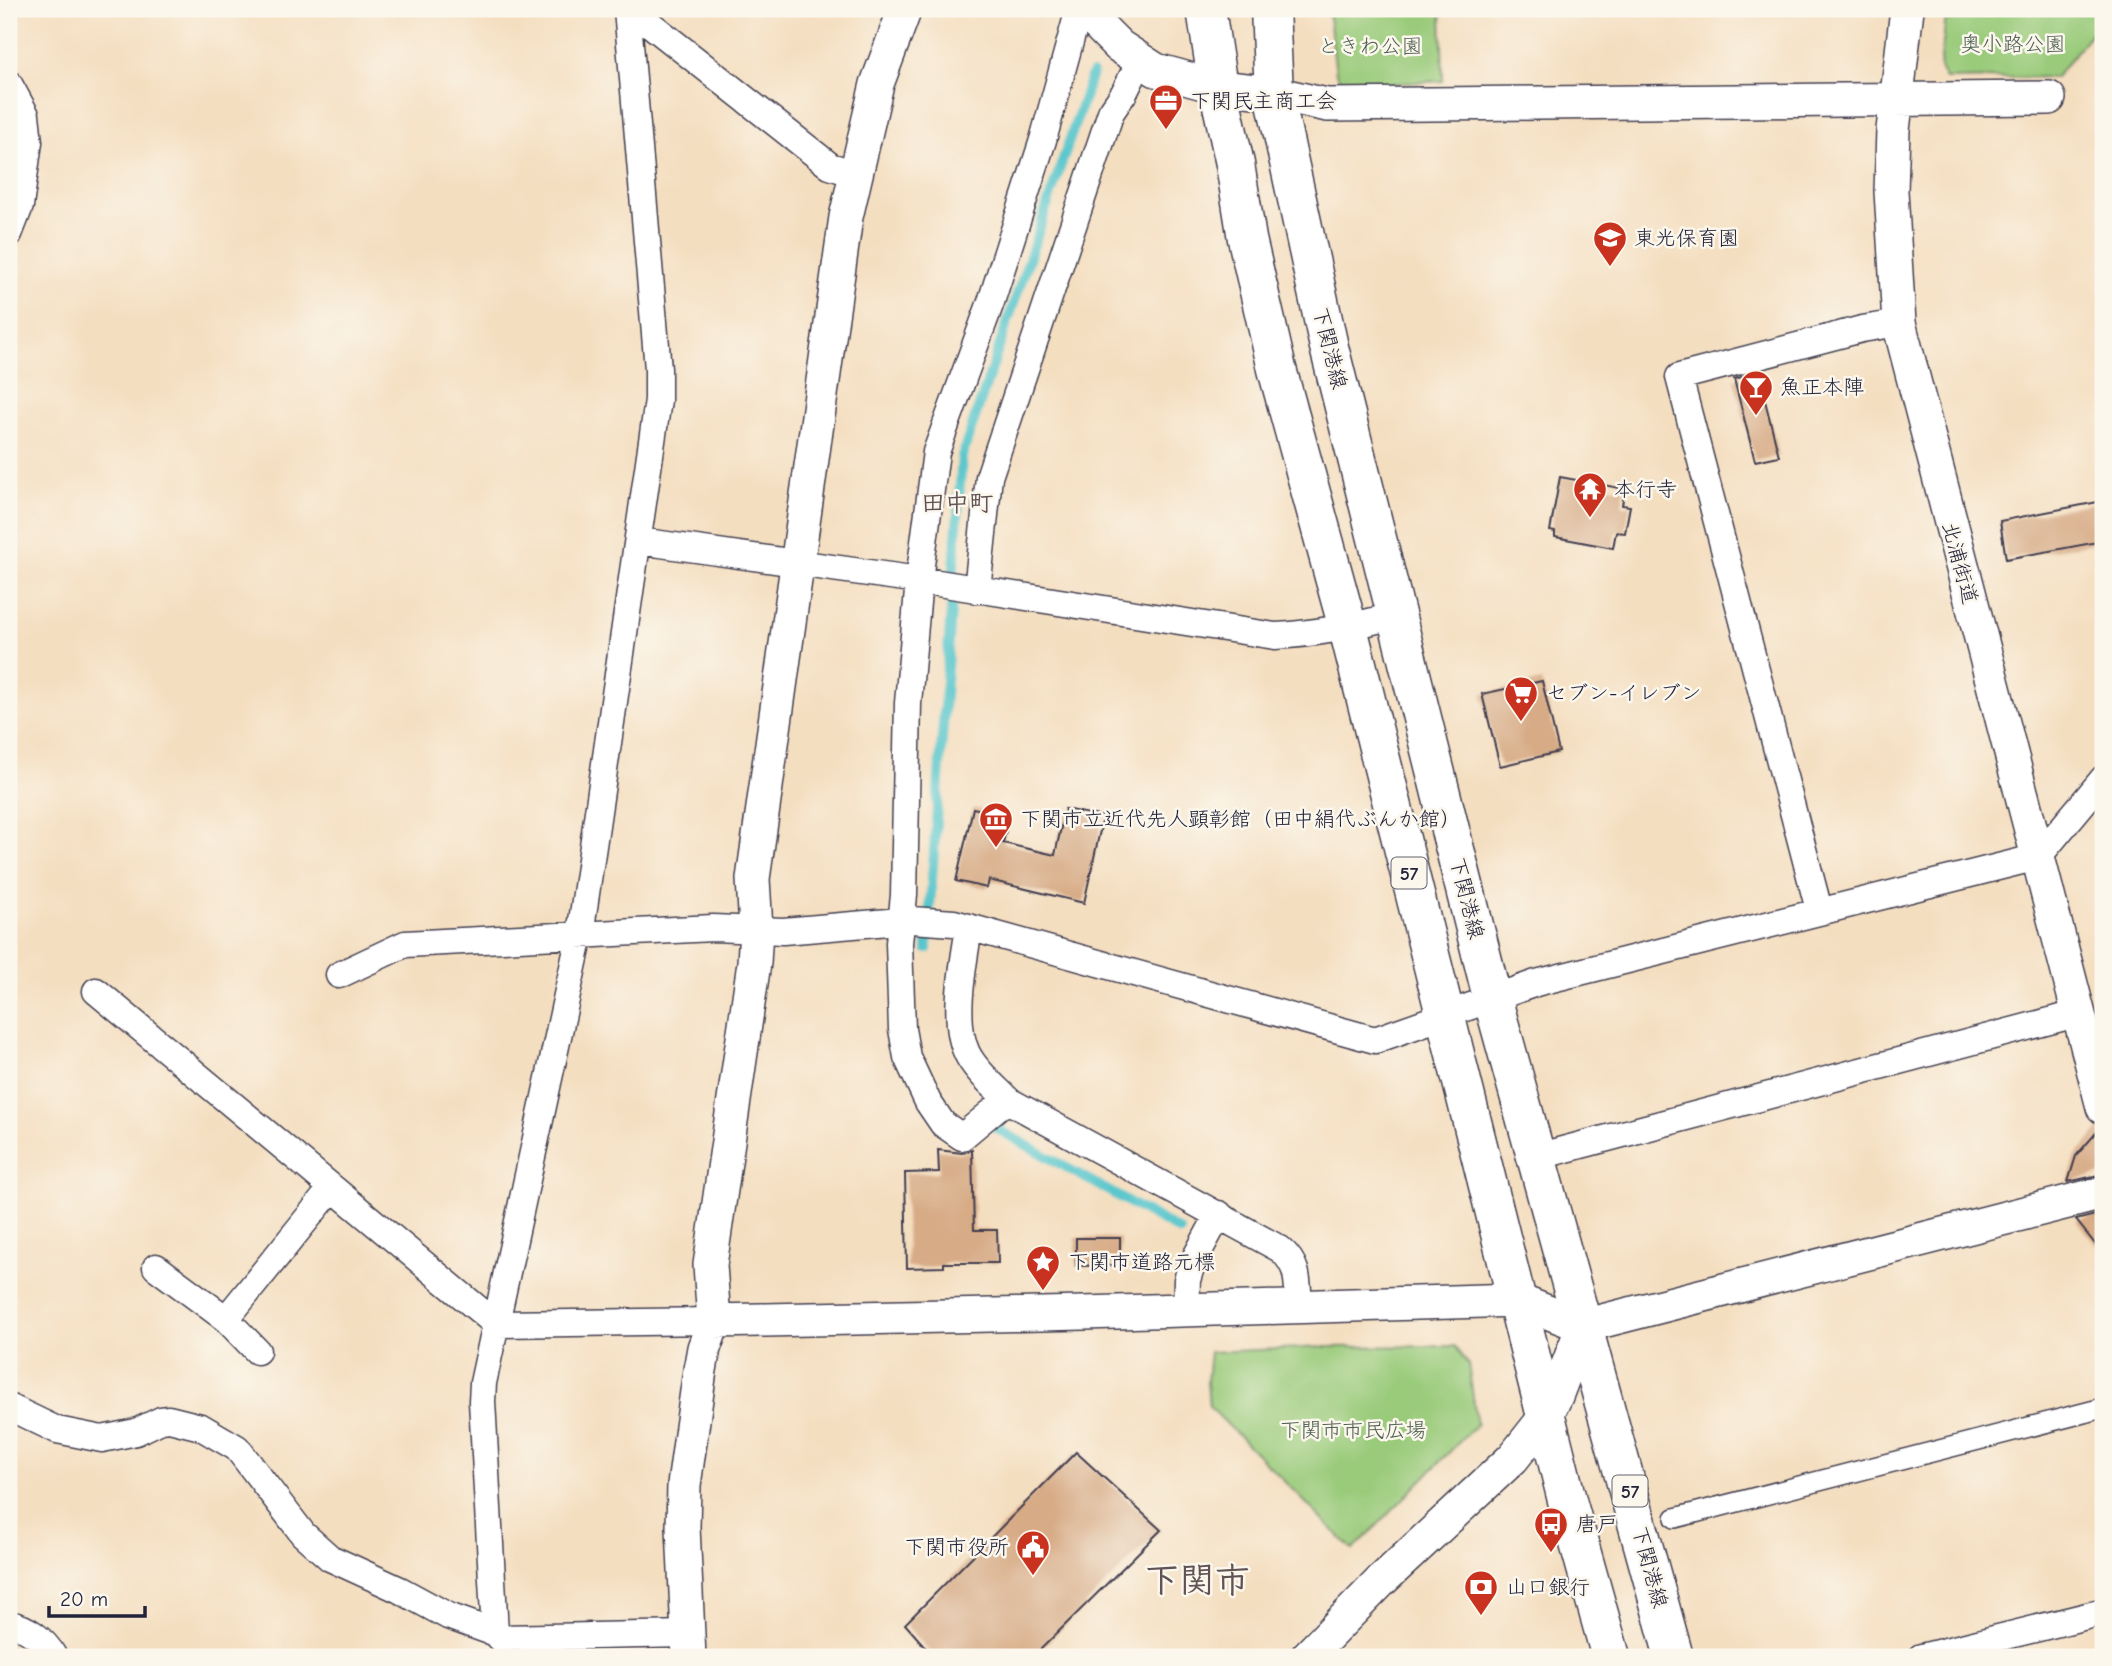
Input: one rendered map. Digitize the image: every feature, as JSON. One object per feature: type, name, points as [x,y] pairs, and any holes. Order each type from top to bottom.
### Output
[{"type":"main road","name":"57","points":[[1206,9],[1247,239],[1277,369],[1348,628],[1546,1416],[1611,1657]]},
{"type":"main road","name":"下関港線","points":[[1270,9],[1274,93],[1329,346],[1492,997],[1674,1657]]},
{"type":"street","points":[[629,9],[830,166],[855,174]]},
{"type":"street","points":[[495,1633],[482,1401],[496,1324],[580,935],[658,400],[658,369],[629,9]]},
{"type":"street","points":[[9,1407],[57,1430],[102,1438],[136,1432],[169,1419],[201,1427],[237,1448],[303,1534],[330,1558],[400,1590],[448,1616],[495,1633],[499,1638],[689,1646],[683,1527],[684,1485],[699,1370],[714,1321],[710,1265],[754,963],[756,929],[753,879],[846,217],[877,84],[905,9]]},
{"type":"street","points":[[1009,1101],[999,1106],[962,1137],[943,1124],[928,1102],[903,1042],[900,984],[907,921],[904,895],[908,703],[924,581],[936,452],[999,277],[1080,9],[1119,46],[1140,61],[1170,76],[1218,87],[1274,93],[1327,104],[2049,98]]},
{"type":"street","name":"北浦街道","points":[[1907,9],[1893,130],[1891,191],[1899,323],[2103,1107]]},
{"type":"street","points":[[973,589],[989,477],[1111,111],[1124,93],[1140,61]]},
{"type":"street","points":[[9,84],[26,115],[29,142],[20,206],[9,234]]},
{"type":"street","points":[[1819,910],[1679,377],[1862,329],[1899,323]]},
{"type":"street","points":[[639,541],[924,581],[1275,636],[1348,628],[1397,615]]},
{"type":"street","points":[[339,975],[405,943],[713,928],[783,930],[907,921],[962,925],[1375,1040],[1536,982],[2038,857],[2103,779]]},
{"type":"street","points":[[962,925],[962,1033],[967,1054],[980,1072],[1009,1101],[1280,1249],[1291,1258],[1296,1268],[1299,1307]]},
{"type":"street","points":[[96,991],[496,1324],[1186,1310],[1517,1300],[1583,1326],[2103,1193]]},
{"type":"street","points":[[1536,1157],[2080,1013]]},
{"type":"street","points":[[226,1319],[332,1188]]},
{"type":"street","points":[[1186,1310],[1187,1280],[1192,1264],[1219,1214]]},
{"type":"street","points":[[156,1267],[226,1319],[257,1351]]},
{"type":"street","points":[[1307,1657],[1382,1580],[1513,1458],[1546,1416],[1583,1326]]},
{"type":"street","points":[[1675,1518],[2103,1408]]},
{"type":"street","points":[[1920,1657],[1996,1648],[2103,1612]]},
{"type":"street","points":[[9,1624],[27,1630],[37,1637],[54,1657]]},
{"type":"green space","name":"ときわ公園","points":[[1328,9],[1441,9],[1443,81],[1345,86],[1336,73]]},
{"type":"green space","name":"奥小路公園","points":[[1947,9],[2103,9],[2103,19],[2056,77],[1946,79],[1940,68]]},
{"type":"green space","name":"下関市市民広場","points":[[1455,1346],[1468,1364],[1477,1424],[1353,1550],[1209,1406],[1207,1382],[1210,1352],[1325,1347]]},
{"type":"building","name":"魚正本陣","points":[[1758,373],[1779,456],[1755,461],[1734,379]]},
{"type":"building","name":"本行寺","points":[[1560,477],[1625,489],[1622,505],[1630,506],[1625,533],[1616,532],[1613,548],[1555,537],[1555,532],[1550,531]]},
{"type":"building","points":[[2103,501],[2103,541],[2006,559],[2000,521]]},
{"type":"building","name":"セブン-イレブン","points":[[1542,681],[1559,752],[1500,766],[1482,694]]},
{"type":"building","name":"下関市立近代先人顕彰館（田中絹代ぶんか館）","points":[[973,808],[1009,816],[1003,843],[1055,855],[1065,809],[1103,817],[1084,903],[989,880],[987,888],[956,881]]},
{"type":"building","points":[[2102,1126],[2103,1174],[2068,1182],[2076,1156]]},
{"type":"building","points":[[938,1150],[962,1153],[972,1150],[974,1230],[997,1230],[998,1263],[944,1263],[944,1267],[907,1268],[905,1173],[939,1172]]},
{"type":"building","points":[[2103,1213],[2103,1254],[2076,1220]]},
{"type":"building","points":[[1076,1238],[1120,1238],[1120,1265],[1076,1266]]},
{"type":"building","name":"下関市役所","points":[[1076,1452],[1161,1530],[1033,1657],[934,1657],[905,1624]]},
{"type":"waterway","points":[[927,949],[962,456],[1092,74]]},
{"type":"waterway","points":[[996,1128],[1180,1231]]},
{"type":"place","name":"下関民主商工会","points":[[1166,131]]},
{"type":"place","name":"東光保育園","points":[[1610,268]]},
{"type":"place","name":"魚正本陣","points":[[1756,417]]},
{"type":"place","name":"本行寺","points":[[1590,519]]},
{"type":"place","name":"セブン-イレブン","points":[[1521,723]]},
{"type":"place","name":"下関市立近代先人顕彰館（田中絹代ぶんか館）","points":[[996,849]]},
{"type":"place","name":"下関市道路元標","points":[[1043,1292]]},
{"type":"place","name":"唐戸","points":[[1551,1554]]},
{"type":"place","name":"下関市役所","points":[[1033,1577]]},
{"type":"place","name":"山口銀行","points":[[1481,1617]]},
{"type":"district","name":"田中町","points":[[957,503]]},
{"type":"district","name":"下関市","points":[[1197,1580]]}]
